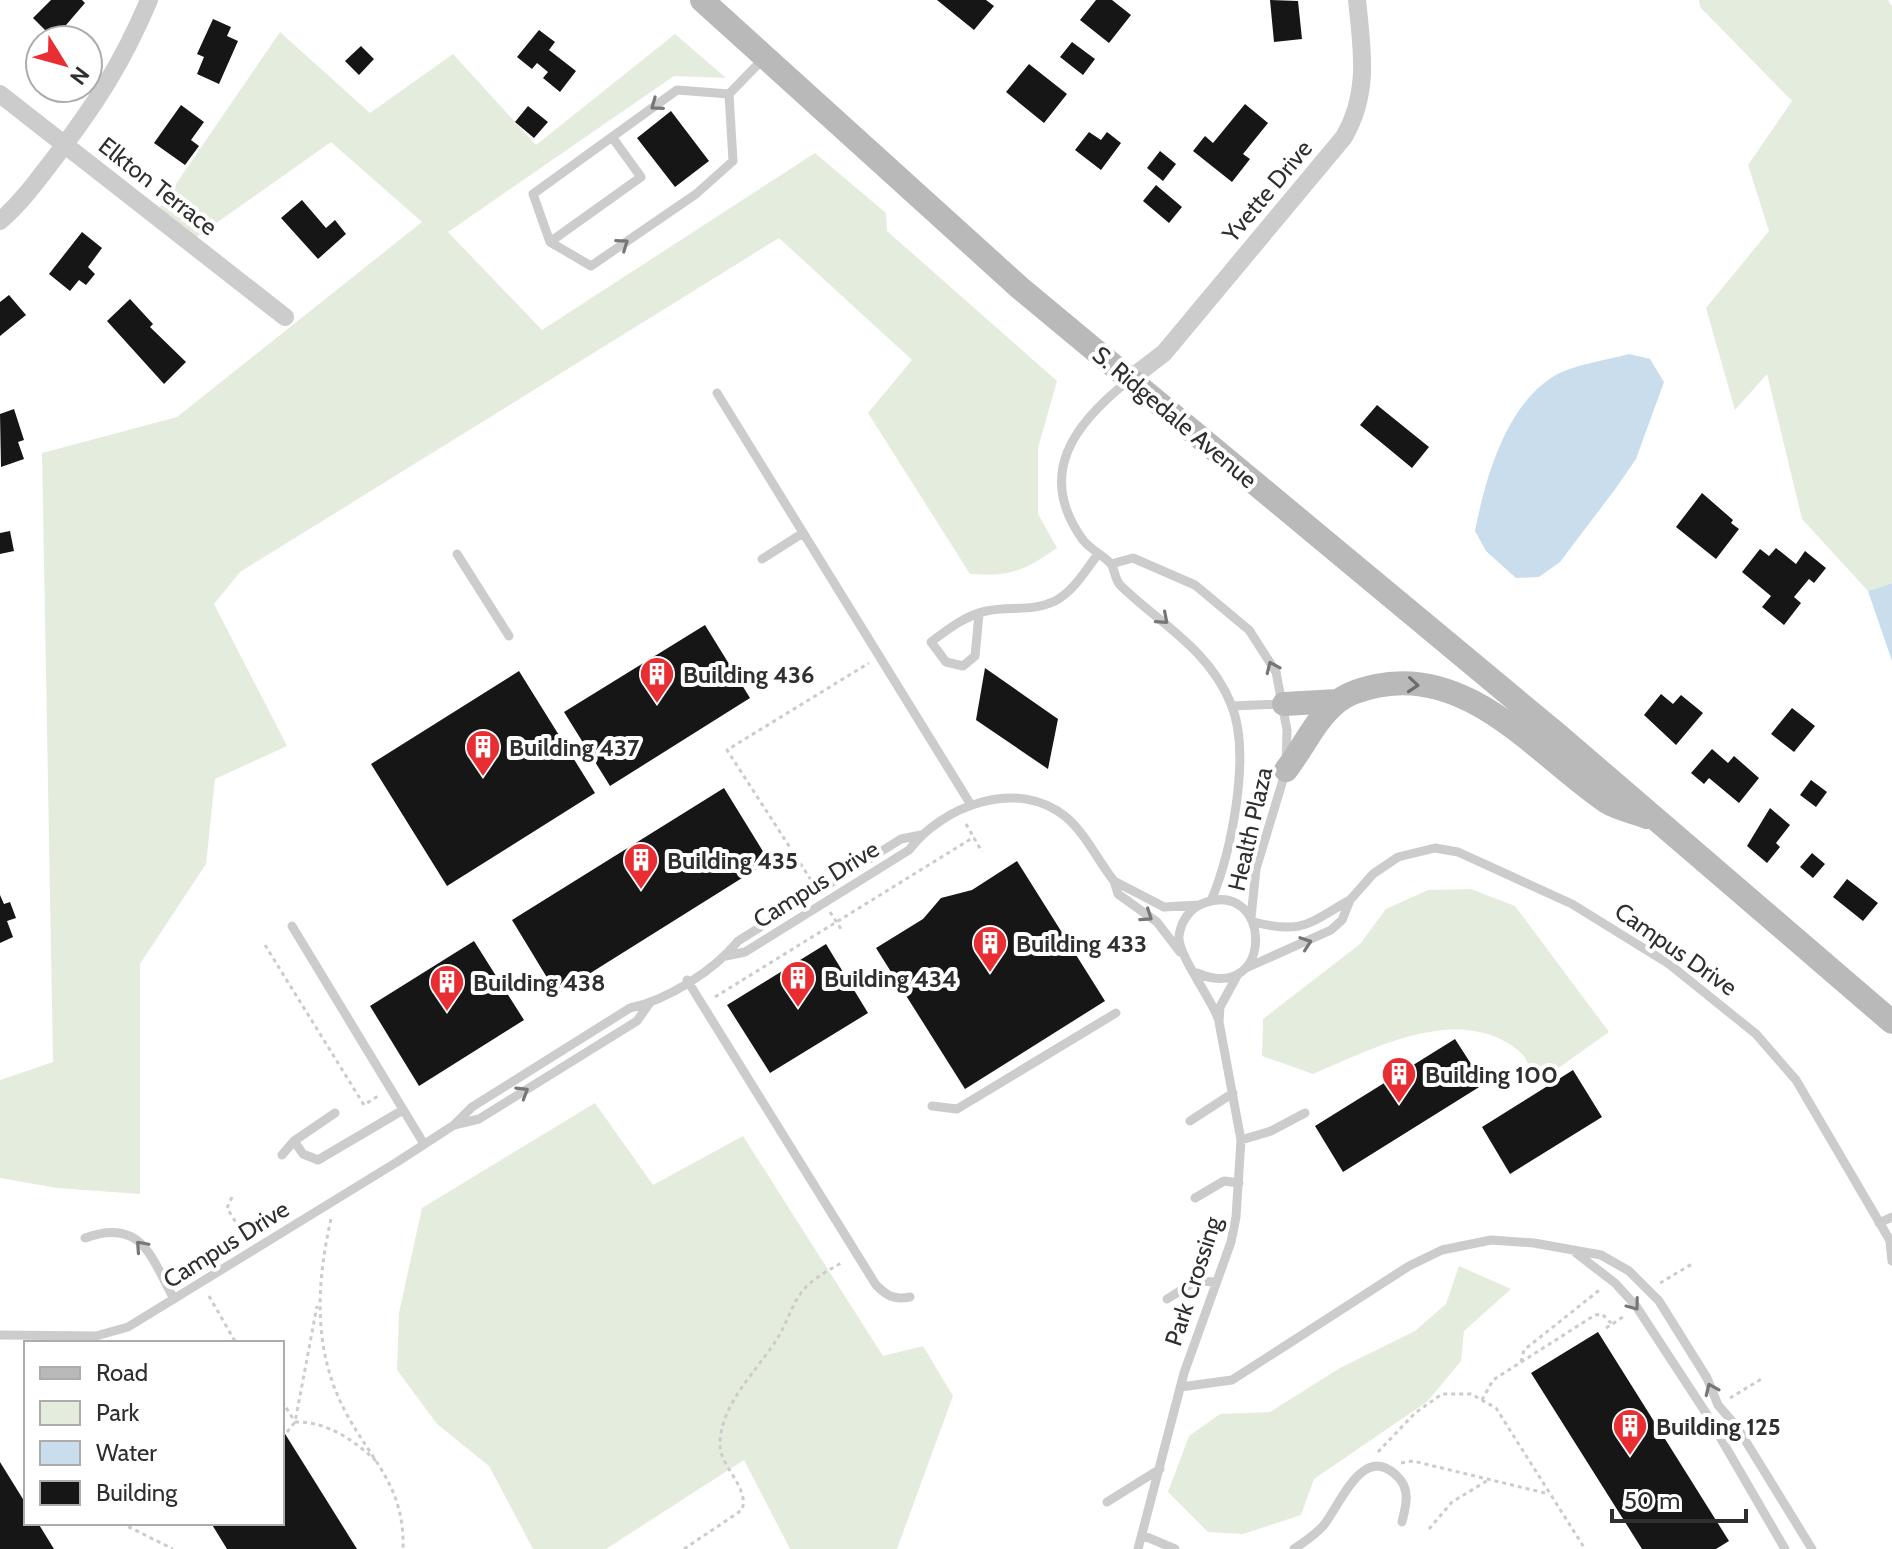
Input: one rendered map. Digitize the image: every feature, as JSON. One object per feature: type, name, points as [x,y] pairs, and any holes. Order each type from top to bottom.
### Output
[{"type":"main road","name":"S. Ridgedale Avenue","points":[[702,0],[961,236],[1660,821],[1892,1022]]},
{"type":"main road","points":[[1286,770],[1313,728],[1338,701],[1359,690],[1410,684],[1468,700],[1505,721],[1610,804],[1660,821]]},
{"type":"main road","points":[[1284,704],[1338,701]]},
{"type":"street","points":[[0,221],[19,204],[112,81],[149,0]]},
{"type":"street","name":"Yvette Drive","points":[[1130,379],[1164,353],[1344,137],[1361,100],[1364,80],[1357,0]]},
{"type":"street","name":"Elkton Terrace","points":[[0,94],[285,317]]},
{"type":"lane","points":[[729,94],[677,90],[533,194],[550,242],[591,266],[696,194],[733,161],[729,94],[764,58]]},
{"type":"lane","points":[[550,242],[641,177],[612,137]]},
{"type":"lane","name":"Health Plaza","points":[[1130,379],[1100,403],[1071,441],[1062,470],[1064,502],[1086,543],[1111,564],[1118,584],[1169,624],[1197,653],[1232,706],[1238,729],[1235,800],[1224,871],[1211,901]]},
{"type":"lane","points":[[717,393],[971,805]]},
{"type":"lane","points":[[762,559],[803,533]]},
{"type":"lane","points":[[457,554],[509,636]]},
{"type":"lane","points":[[979,614],[978,647],[969,663],[953,666],[946,662],[931,642],[979,614],[1030,609],[1057,600],[1098,554]]},
{"type":"lane","name":"Health Plaza","points":[[1111,564],[1133,558],[1195,585],[1231,612],[1263,648],[1276,672],[1284,704],[1286,770],[1256,869],[1252,920]]},
{"type":"lane","points":[[1232,706],[1284,704]]},
{"type":"lane","name":"Campus Drive","points":[[0,1335],[111,1333],[174,1299],[454,1125],[472,1107],[591,1032],[630,1008],[650,1003],[726,956],[738,941],[791,907],[901,839],[921,835],[971,805],[1002,799],[1051,808],[1074,825],[1114,881],[1118,894],[1157,922],[1180,952]]},
{"type":"lane","name":"Campus Drive","points":[[1252,920],[1300,927],[1322,919],[1350,900],[1386,864],[1410,853],[1435,848],[1471,857],[1572,904],[1619,931],[1711,994],[1779,1060],[1796,1080],[1891,1243],[1892,1261]]},
{"type":"lane","name":"Campus Drive","points":[[1114,881],[1164,907],[1199,905]]},
{"type":"lane","name":"Campus Drive","points":[[1242,971],[1279,951],[1321,937],[1342,920],[1350,900]]},
{"type":"lane","points":[[1219,1022],[1220,1007],[1255,955],[1258,938],[1252,920],[1236,905],[1211,901],[1199,905],[1182,925],[1180,952],[1197,973],[1222,979],[1242,971]]},
{"type":"lane","points":[[292,926],[424,1144]]},
{"type":"lane","name":"Park Crossing","points":[[1138,1549],[1181,1387],[1231,1242],[1239,1183],[1241,1140],[1219,1022],[1197,973]]},
{"type":"lane","points":[[687,980],[876,1285],[887,1295],[910,1297]]},
{"type":"lane","name":"Campus Drive","points":[[454,1125],[479,1119],[560,1069],[637,1021],[650,1003]]},
{"type":"lane","points":[[932,1106],[957,1109],[1116,1013]]},
{"type":"lane","points":[[1190,1121],[1233,1093]]},
{"type":"lane","points":[[294,1141],[303,1154],[318,1160],[403,1110]]},
{"type":"lane","points":[[282,1155],[294,1141],[335,1113]]},
{"type":"lane","points":[[1241,1140],[1271,1131],[1305,1113]]},
{"type":"lane","points":[[1195,1198],[1224,1181],[1239,1183]]},
{"type":"lane","points":[[1879,1223],[1892,1217]]},
{"type":"lane","points":[[85,1238],[107,1230],[123,1231],[136,1238],[146,1249],[174,1299]]},
{"type":"lane","points":[[1181,1387],[1232,1380],[1409,1266],[1442,1250],[1491,1240],[1534,1243],[1576,1253],[1601,1255],[1629,1271],[1651,1291],[1707,1378],[1718,1405],[1737,1427],[1810,1548]]},
{"type":"lane","points":[[1576,1253],[1631,1299],[1706,1413],[1785,1549]]},
{"type":"lane","points":[[1167,1299],[1196,1281],[1216,1282]]},
{"type":"lane","points":[[111,1333],[116,1341]]},
{"type":"lane","points":[[1294,1549],[1321,1529],[1350,1480],[1363,1470],[1382,1467],[1395,1474],[1405,1486],[1407,1500],[1402,1522]]},
{"type":"lane","points":[[1107,1502],[1160,1469]]},
{"type":"lane","points":[[1142,1535],[1175,1549]]},
{"type":"path","points":[[813,883],[727,750],[869,663]]},
{"type":"path","points":[[966,824],[982,852]]},
{"type":"path","points":[[712,999],[974,837]]},
{"type":"path","points":[[828,909],[841,929]]},
{"type":"path","points":[[265,945],[364,1105],[381,1094]]},
{"type":"path","points":[[718,979],[726,991]]},
{"type":"path","points":[[232,1197],[227,1208],[246,1239]]},
{"type":"path","points":[[287,1432],[295,1422],[315,1327],[331,1219]]},
{"type":"path","points":[[684,1549],[742,1510],[744,1497],[720,1453],[719,1442],[728,1413],[777,1339],[798,1297],[818,1277],[843,1262]]},
{"type":"path","points":[[1657,1285],[1692,1264]]},
{"type":"path","points":[[1521,1362],[1524,1350],[1605,1285]]},
{"type":"path","points":[[318,1294],[321,1338],[332,1382],[359,1435],[384,1469],[400,1505],[403,1549]]},
{"type":"path","points":[[209,1296],[235,1341]]},
{"type":"path","points":[[1606,1328],[1632,1311]]},
{"type":"path","points":[[1482,1400],[1493,1380],[1595,1315],[1602,1314],[1612,1324]]},
{"type":"path","points":[[1726,1400],[1763,1378]]},
{"type":"path","points":[[1375,1455],[1415,1413],[1442,1394],[1471,1394],[1496,1408],[1585,1549]]},
{"type":"path","points":[[284,1404],[295,1422]]},
{"type":"path","points":[[1680,1430],[1699,1417]]},
{"type":"path","points":[[295,1422],[305,1421],[347,1437],[384,1469]]},
{"type":"path","points":[[1401,1463],[1413,1461],[1551,1495]]},
{"type":"path","points":[[1429,1529],[1438,1514],[1452,1502],[1490,1479]]},
{"type":"path","points":[[126,1525],[173,1549]]},
{"type":"path","points":[[134,1528],[138,1525]]},
{"type":"green space","points":[[1699,0],[1888,0],[1892,6],[1892,583],[1868,591],[1802,519],[1767,374],[1735,410],[1706,308],[1769,231],[1748,165],[1792,101],[1700,7]]},
{"type":"green space","points":[[280,32],[370,113],[453,54],[536,145],[675,34],[726,78],[674,76],[448,232],[542,330],[815,153],[886,213],[887,231],[1057,381],[1038,448],[1038,514],[1057,548],[1036,562],[1007,573],[970,574],[868,413],[912,360],[779,238],[240,572],[214,604],[287,746],[215,779],[206,864],[140,964],[140,1194],[57,1188],[0,1178],[0,1080],[53,1062],[42,453],[177,417],[422,222],[331,142],[188,243],[156,213]]},
{"type":"green space","points":[[1471,889],[1515,906],[1609,1032],[1536,1084],[1527,1061],[1519,1051],[1495,1037],[1470,1030],[1443,1030],[1416,1035],[1313,1074],[1262,1056],[1263,1019],[1360,944],[1386,909],[1428,890]]},
{"type":"green space","points":[[595,1103],[653,1185],[743,1136],[883,1356],[923,1346],[953,1396],[897,1549],[790,1549],[744,1460],[606,1549],[533,1549],[489,1466],[437,1424],[397,1370],[399,1313],[422,1208]]},
{"type":"green space","points":[[1459,1266],[1511,1289],[1464,1331],[1461,1361],[1428,1401],[1314,1479],[1301,1515],[1243,1534],[1208,1532],[1168,1492],[1189,1436],[1220,1414],[1270,1412],[1340,1368],[1415,1331],[1446,1304]]},
{"type":"water","points":[[1629,354],[1650,359],[1664,382],[1636,459],[1560,562],[1539,577],[1516,578],[1486,551],[1475,531],[1491,468],[1509,426],[1535,391],[1559,373]]},
{"type":"water","points":[[1892,583],[1892,661],[1868,591]]},
{"type":"building","points":[[51,0],[82,0],[85,3],[67,24],[39,24],[33,18]]},
{"type":"building","points":[[937,0],[986,0],[994,6],[974,30]]},
{"type":"building","points":[[1096,0],[1112,0],[1131,15],[1109,43],[1080,20]]},
{"type":"building","points":[[1270,0],[1298,1],[1302,39],[1274,42]]},
{"type":"building","points":[[213,19],[231,27],[227,36],[238,41],[219,84],[197,74],[204,57],[197,54]]},
{"type":"building","points":[[539,30],[555,42],[549,50],[576,71],[560,92],[543,78],[548,72],[537,63],[532,69],[517,57]]},
{"type":"building","points":[[1072,42],[1095,59],[1083,75],[1060,57]]},
{"type":"building","points":[[361,46],[374,59],[359,75],[345,61]]},
{"type":"building","points":[[1029,64],[1067,94],[1044,123],[1006,92]]},
{"type":"building","points":[[1245,104],[1268,123],[1243,154],[1250,159],[1232,182],[1193,151],[1205,136],[1213,143]]},
{"type":"building","points":[[181,105],[204,122],[191,140],[199,146],[185,165],[154,143]]},
{"type":"building","points":[[528,106],[548,122],[534,138],[515,122]]},
{"type":"building","points":[[671,111],[709,161],[675,187],[637,138]]},
{"type":"building","points":[[1089,132],[1101,140],[1107,132],[1121,143],[1101,170],[1075,150]]},
{"type":"building","points":[[1160,151],[1176,164],[1163,181],[1147,168]]},
{"type":"building","points":[[1156,185],[1182,207],[1169,223],[1143,201]]},
{"type":"building","points":[[302,200],[326,228],[335,220],[346,234],[318,259],[281,218]]},
{"type":"building","points":[[82,232],[102,248],[88,267],[95,274],[86,285],[79,280],[70,291],[49,274]]},
{"type":"building","points":[[9,295],[26,315],[0,336],[0,302]]},
{"type":"building","points":[[130,299],[153,324],[150,327],[186,362],[164,384],[107,321]]},
{"type":"building","points":[[1377,405],[1429,447],[1412,468],[1360,425]]},
{"type":"building","points":[[14,409],[24,440],[18,442],[24,459],[1,467],[0,414]]},
{"type":"building","points":[[1702,493],[1739,529],[1716,559],[1676,527]]},
{"type":"building","points":[[10,531],[14,551],[0,554],[0,533]]},
{"type":"building","points":[[1776,548],[1796,564],[1805,551],[1826,568],[1814,583],[1809,579],[1794,597],[1801,603],[1784,625],[1762,607],[1771,596],[1742,572],[1760,549],[1769,556]]},
{"type":"building","name":"Building 436","points":[[705,625],[750,698],[610,786],[564,712]]},
{"type":"building","points":[[985,668],[1058,719],[1048,769],[976,720]]},
{"type":"building","name":"Building 437","points":[[519,671],[595,793],[447,886],[371,764]]},
{"type":"building","points":[[1661,694],[1673,704],[1681,695],[1703,713],[1676,745],[1644,715]]},
{"type":"building","points":[[1792,708],[1815,726],[1794,752],[1771,734]]},
{"type":"building","points":[[1712,749],[1728,763],[1734,756],[1759,778],[1739,803],[1709,778],[1704,784],[1691,773]]},
{"type":"building","points":[[1811,780],[1827,792],[1816,807],[1800,795]]},
{"type":"building","name":"Building 435","points":[[724,788],[769,861],[557,994],[512,920]]},
{"type":"building","points":[[1770,808],[1790,825],[1776,843],[1780,847],[1767,863],[1747,846]]},
{"type":"building","points":[[1812,853],[1825,864],[1813,878],[1800,867]]},
{"type":"building","name":"Building 433","points":[[1017,861],[1105,1001],[965,1089],[876,948],[923,919],[941,898],[972,890]]},
{"type":"building","points":[[1847,879],[1878,903],[1863,921],[1833,897]]},
{"type":"building","points":[[0,895],[4,904],[10,902],[16,918],[7,921],[13,937],[0,943]]},
{"type":"building","name":"Building 438","points":[[474,941],[524,1020],[419,1086],[370,1006]]},
{"type":"building","name":"Building 434","points":[[826,944],[868,1013],[770,1073],[727,1005]]},
{"type":"building","name":"Building 100","points":[[1455,1039],[1484,1084],[1343,1172],[1315,1126]]},
{"type":"building","points":[[1573,1070],[1602,1117],[1510,1174],[1482,1127]]},
{"type":"building","name":"Building 125","points":[[1598,1332],[1729,1541],[1716,1549],[1642,1549],[1531,1373]]},
{"type":"building","points":[[284,1432],[357,1549],[227,1549],[212,1525],[284,1525]]},
{"type":"building","points":[[0,1462],[24,1501],[24,1525],[39,1525],[54,1549],[0,1549]]},
{"type":"place","name":"Building 436","points":[[657,705]]},
{"type":"place","name":"Building 437","points":[[483,778]]},
{"type":"place","name":"Building 435","points":[[641,891]]},
{"type":"place","name":"Building 433","points":[[990,974]]},
{"type":"place","name":"Building 434","points":[[798,1009]]},
{"type":"place","name":"Building 438","points":[[447,1013]]},
{"type":"place","name":"Building 100","points":[[1399,1105]]},
{"type":"place","name":"Building 125","points":[[1630,1457]]}]
